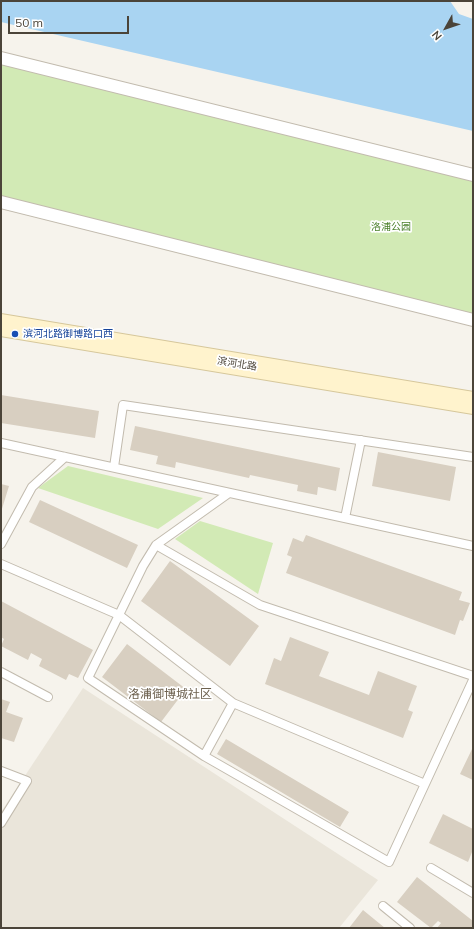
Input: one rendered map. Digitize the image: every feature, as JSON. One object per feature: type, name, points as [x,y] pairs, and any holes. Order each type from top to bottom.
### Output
[{"type":"main road","name":"滨河北路","points":[[1,325],[473,403]]},
{"type":"street","points":[[1,58],[473,175]]},
{"type":"street","points":[[1,202],[473,320]]},
{"type":"lane","points":[[114,467],[123,405],[473,457]]},
{"type":"lane","points":[[345,518],[361,440]]},
{"type":"lane","points":[[1,442],[473,546]]},
{"type":"lane","points":[[1,544],[32,487],[65,457]]},
{"type":"lane","points":[[229,493],[156,545],[143,566],[88,678],[204,756],[389,862],[473,680]]},
{"type":"lane","points":[[156,545],[260,605],[473,676]]},
{"type":"lane","points":[[1,564],[119,615],[233,703],[425,784]]},
{"type":"lane","points":[[1,672],[48,697]]},
{"type":"lane","points":[[204,756],[233,703]]},
{"type":"lane","points":[[1,771],[27,781],[1,823]]},
{"type":"lane","points":[[431,868],[473,893]]},
{"type":"lane","points":[[383,906],[410,928]]},
{"type":"shaded area","points":[[83,688],[378,880],[339,928],[1,928],[1,812]]},
{"type":"green space","name":"洛浦公园","points":[[1,58],[473,175],[473,320],[1,202]]},
{"type":"green space","points":[[68,466],[203,498],[158,529],[38,488]]},
{"type":"green space","points":[[200,521],[273,543],[258,594],[175,539]]},
{"type":"water","points":[[1,1],[450,1],[459,14],[473,19],[473,131],[1,22]]},
{"type":"building","points":[[1,395],[99,411],[95,438],[1,423]]},
{"type":"building","points":[[135,426],[340,468],[336,491],[318,487],[317,495],[297,491],[298,485],[250,475],[249,478],[176,462],[175,468],[156,464],[158,456],[130,450]]},
{"type":"building","points":[[378,452],[456,467],[450,501],[372,486]]},
{"type":"building","points":[[1,484],[9,486],[1,512]]},
{"type":"building","points":[[40,500],[138,545],[127,568],[29,522]]},
{"type":"building","points":[[306,535],[462,592],[459,600],[470,603],[463,621],[460,620],[455,635],[286,573],[292,557],[287,555],[293,538],[303,542]]},
{"type":"building","points":[[170,561],[259,626],[230,666],[141,601]]},
{"type":"building","points":[[1,601],[93,650],[78,678],[69,674],[66,680],[39,666],[42,659],[31,653],[28,660],[1,646],[4,639],[1,637]]},
{"type":"building","points":[[290,637],[329,652],[319,676],[369,695],[378,671],[417,686],[408,710],[413,712],[403,738],[265,684],[274,658],[281,661]]},
{"type":"building","points":[[127,644],[186,689],[161,722],[102,677]]},
{"type":"building","points":[[1,699],[10,702],[6,712],[23,718],[14,742],[1,738]]},
{"type":"building","points":[[226,739],[349,812],[340,827],[217,754]]},
{"type":"building","points":[[473,747],[473,780],[460,774]]},
{"type":"building","points":[[443,814],[473,829],[473,853],[472,852],[468,862],[429,843]]},
{"type":"building","points":[[417,877],[473,921],[473,928],[437,928],[441,923],[438,921],[431,928],[397,902]]},
{"type":"building","points":[[363,910],[385,928],[349,928]]},
{"type":"place","name":"滨河北路御博路口西","points":[[15,334]]},
{"type":"district","name":"洛浦御博城社区","points":[[170,694]]}]
